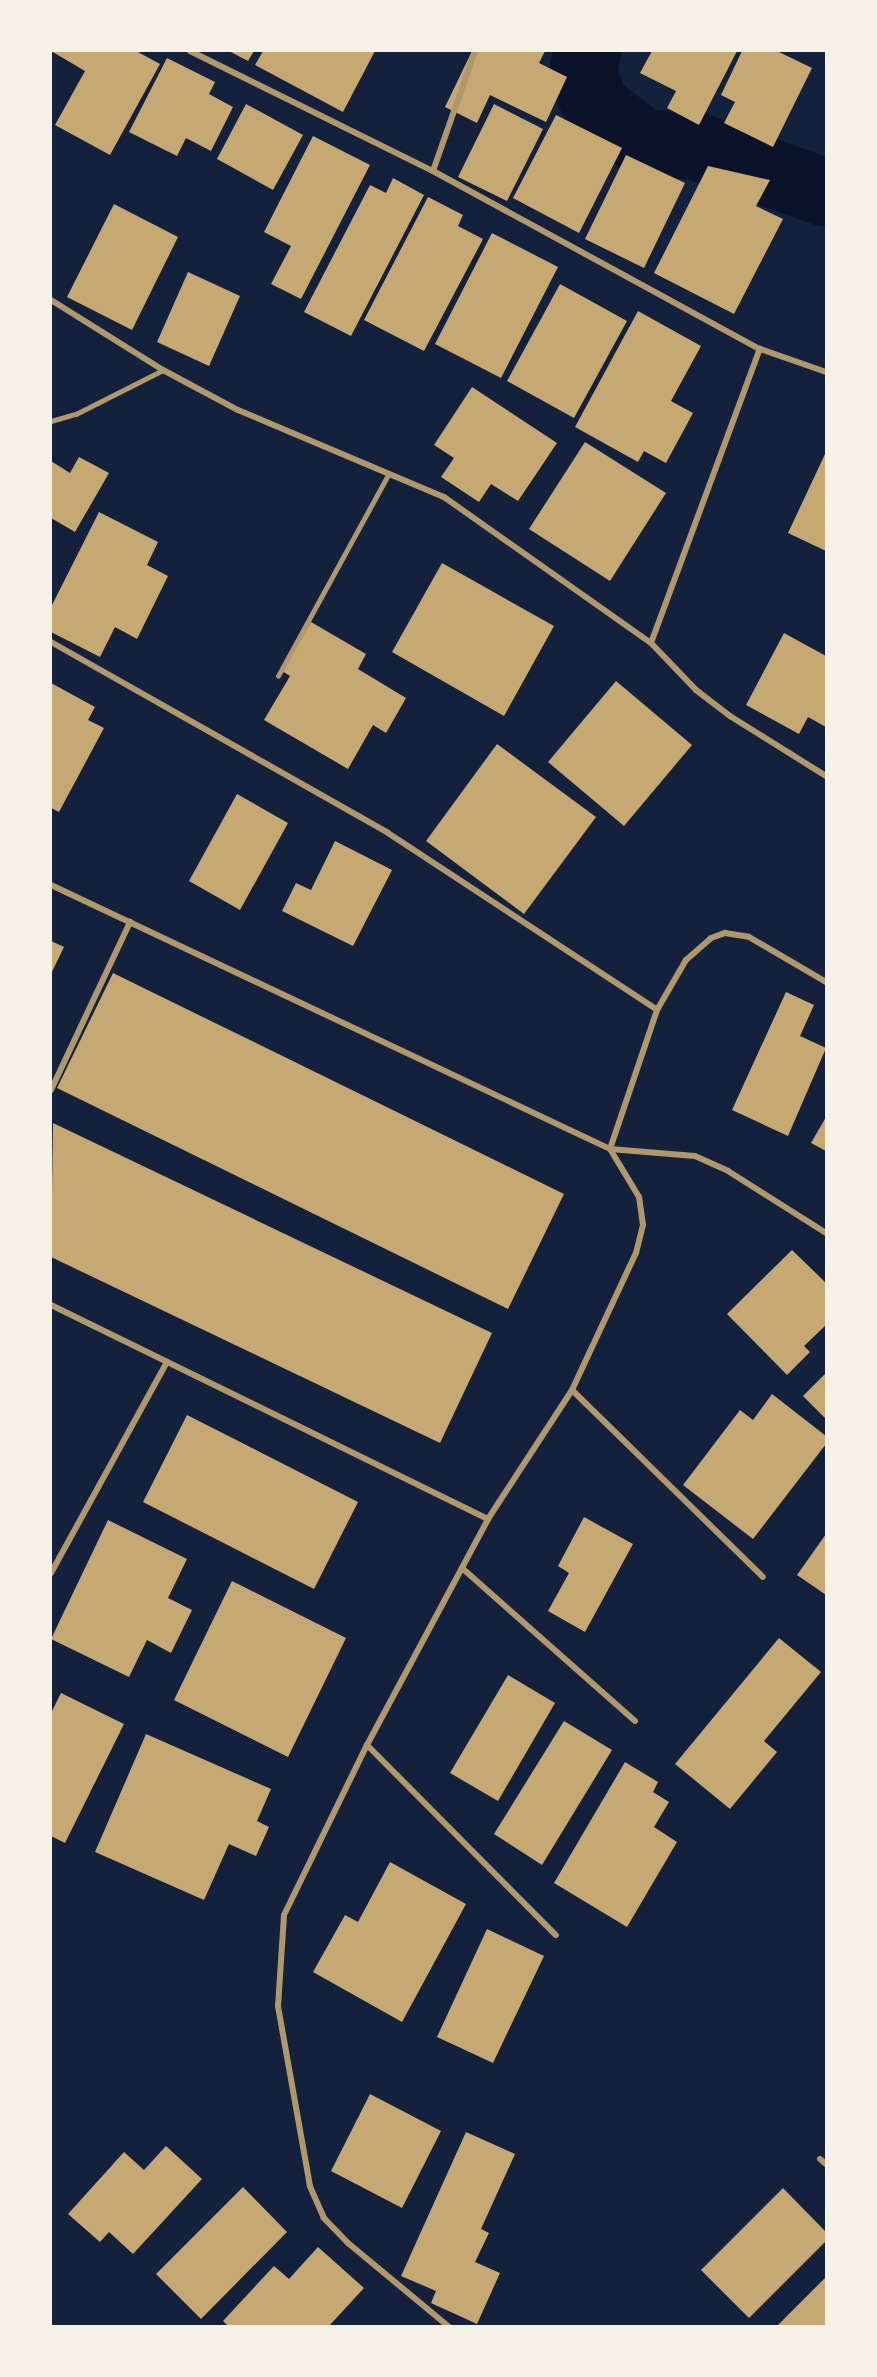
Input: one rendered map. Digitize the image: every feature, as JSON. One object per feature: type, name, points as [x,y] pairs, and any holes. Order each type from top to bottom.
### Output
[{"type":"street","points":[[190,51],[433,171],[760,349],[826,372]]},
{"type":"street","points":[[433,171],[475,51]]},
{"type":"street","points":[[51,300],[163,370],[238,410],[444,497],[651,643],[696,690],[730,716],[826,776]]},
{"type":"street","points":[[651,643],[760,349]]},
{"type":"street","points":[[51,642],[388,833],[657,1010]]},
{"type":"street","points":[[51,885],[610,1149],[695,1156],[728,1171],[826,1233]]},
{"type":"street","points":[[51,1090],[130,922]]},
{"type":"street","points":[[448,2326],[348,2243],[324,2218],[309,2186],[278,2006],[284,1915],[367,1745],[488,1520],[572,1390],[606,1323],[636,1253],[643,1225],[639,1197],[610,1149],[657,1010],[686,960],[711,938],[725,933],[749,937],[826,982]]},
{"type":"street","points":[[51,1305],[488,1520]]},
{"type":"street","points":[[51,1573],[167,1362]]},
{"type":"street","points":[[572,1390],[764,1577]]},
{"type":"street","points":[[462,1568],[635,1721]]},
{"type":"street","points":[[367,1745],[556,1935]]},
{"type":"street","points":[[820,2158],[826,2164]]},
{"type":"lane","points":[[51,420],[76,414],[163,370]]},
{"type":"lane","points":[[278,676],[388,475]]},
{"type":"building","points":[[51,51],[136,51],[160,64],[110,155],[55,125],[85,71]]},
{"type":"building","points":[[229,51],[254,51],[248,61]]},
{"type":"building","points":[[263,51],[375,51],[343,112],[255,65]]},
{"type":"building","points":[[472,51],[545,51],[539,63],[567,77],[546,122],[490,95],[477,123],[445,107]]},
{"type":"building","points":[[652,51],[737,51],[699,125],[667,108],[676,91],[640,73]]},
{"type":"building","points":[[742,51],[777,51],[812,68],[773,147],[724,123],[735,102],[721,95]]},
{"type":"building","points":[[167,58],[215,82],[209,94],[233,107],[211,151],[186,138],[177,156],[129,132]]},
{"type":"building","points":[[246,104],[303,135],[273,190],[217,159]]},
{"type":"building","points":[[494,104],[543,129],[507,201],[458,177]]},
{"type":"building","points":[[556,115],[622,148],[579,233],[513,198]]},
{"type":"building","points":[[313,136],[370,165],[301,299],[271,284],[291,246],[264,232]]},
{"type":"building","points":[[626,155],[685,183],[644,268],[585,239]]},
{"type":"building","points":[[708,166],[770,180],[756,206],[783,219],[734,314],[654,273]]},
{"type":"building","points":[[393,178],[424,195],[351,336],[304,312],[370,185],[386,193]]},
{"type":"building","points":[[428,197],[463,215],[458,226],[483,239],[424,351],[364,320]]},
{"type":"building","points":[[114,204],[178,237],[132,330],[67,297]]},
{"type":"building","points":[[492,233],[558,267],[501,378],[435,344]]},
{"type":"building","points":[[188,272],[240,296],[209,366],[157,342]]},
{"type":"building","points":[[560,284],[627,321],[574,418],[507,381]]},
{"type":"building","points":[[638,311],[701,346],[671,401],[693,413],[666,463],[644,451],[638,462],[575,427]]},
{"type":"building","points":[[472,387],[557,443],[518,501],[491,484],[479,502],[441,477],[454,458],[434,445]]},
{"type":"building","points":[[585,442],[666,493],[610,581],[529,529]]},
{"type":"building","points":[[826,452],[826,551],[788,533]]},
{"type":"building","points":[[79,457],[109,473],[75,532],[51,518],[51,461],[70,473]]},
{"type":"building","points":[[99,512],[158,542],[147,565],[168,576],[137,639],[115,627],[100,657],[51,632],[51,607]]},
{"type":"building","points":[[442,563],[554,626],[504,716],[392,652]]},
{"type":"building","points":[[311,622],[366,654],[358,669],[406,698],[386,733],[373,725],[348,769],[264,720],[290,676],[282,671]]},
{"type":"building","points":[[784,633],[826,656],[826,727],[808,717],[799,734],[746,705]]},
{"type":"building","points":[[616,681],[692,745],[624,826],[548,762]]},
{"type":"building","points":[[51,683],[95,707],[88,720],[104,728],[59,812],[51,808]]},
{"type":"building","points":[[497,744],[596,817],[524,914],[426,841]]},
{"type":"building","points":[[237,794],[288,823],[240,910],[189,881]]},
{"type":"building","points":[[335,841],[392,870],[353,946],[282,911],[296,883],[311,890]]},
{"type":"building","points":[[51,941],[64,947],[51,974]]},
{"type":"building","points":[[113,973],[564,1194],[508,1309],[57,1088]]},
{"type":"building","points":[[786,992],[814,1005],[800,1036],[826,1048],[788,1136],[732,1110]]},
{"type":"building","points":[[826,1117],[826,1151],[811,1143]]},
{"type":"building","points":[[53,1123],[492,1333],[440,1443],[51,1257]]},
{"type":"building","points":[[792,1250],[826,1283],[826,1325],[804,1346],[810,1352],[787,1375],[727,1314]]},
{"type":"building","points":[[826,1373],[826,1419],[803,1396]]},
{"type":"building","points":[[772,1394],[826,1436],[826,1444],[753,1539],[683,1485],[740,1410],[753,1420]]},
{"type":"building","points":[[187,1415],[358,1502],[314,1589],[143,1502]]},
{"type":"building","points":[[584,1517],[633,1544],[585,1632],[548,1611],[569,1573],[558,1566]]},
{"type":"building","points":[[108,1520],[187,1559],[168,1598],[192,1610],[171,1653],[147,1640],[129,1677],[51,1639]]},
{"type":"building","points":[[826,1534],[826,1595],[797,1575]]},
{"type":"building","points":[[232,1581],[346,1638],[288,1757],[174,1700]]},
{"type":"building","points":[[779,1638],[821,1672],[764,1741],[777,1752],[730,1809],[675,1764]]},
{"type":"building","points":[[508,1675],[555,1703],[498,1801],[450,1773]]},
{"type":"building","points":[[61,1693],[124,1724],[65,1843],[51,1836],[51,1713]]},
{"type":"building","points":[[564,1721],[612,1750],[542,1865],[494,1834]]},
{"type":"building","points":[[146,1734],[271,1789],[257,1821],[269,1827],[256,1856],[229,1844],[204,1900],[95,1852]]},
{"type":"building","points":[[625,1762],[658,1782],[653,1792],[669,1802],[654,1827],[677,1842],[627,1927],[554,1883]]},
{"type":"building","points":[[390,1862],[466,1904],[402,2022],[313,1972],[345,1915],[358,1922]]},
{"type":"building","points":[[487,1929],[544,1956],[493,2063],[437,2037]]},
{"type":"building","points":[[370,2094],[441,2131],[402,2208],[331,2171]]},
{"type":"building","points":[[466,2132],[515,2154],[481,2229],[489,2233],[475,2262],[500,2273],[477,2324],[431,2303],[436,2291],[401,2276]]},
{"type":"building","points":[[166,2146],[202,2179],[133,2254],[109,2232],[100,2242],[68,2214],[124,2152],[144,2170]]},
{"type":"building","points":[[243,2187],[287,2232],[201,2319],[156,2274]]},
{"type":"building","points":[[783,2188],[826,2232],[826,2241],[749,2318],[701,2270]]},
{"type":"building","points":[[318,2247],[364,2288],[329,2326],[228,2326],[223,2321],[274,2266],[289,2279]]},
{"type":"building","points":[[826,2277],[826,2326],[777,2326]]},
{"type":"waterway","points":[[587,51],[583,77],[597,108],[645,144],[693,145],[826,193]]}]
